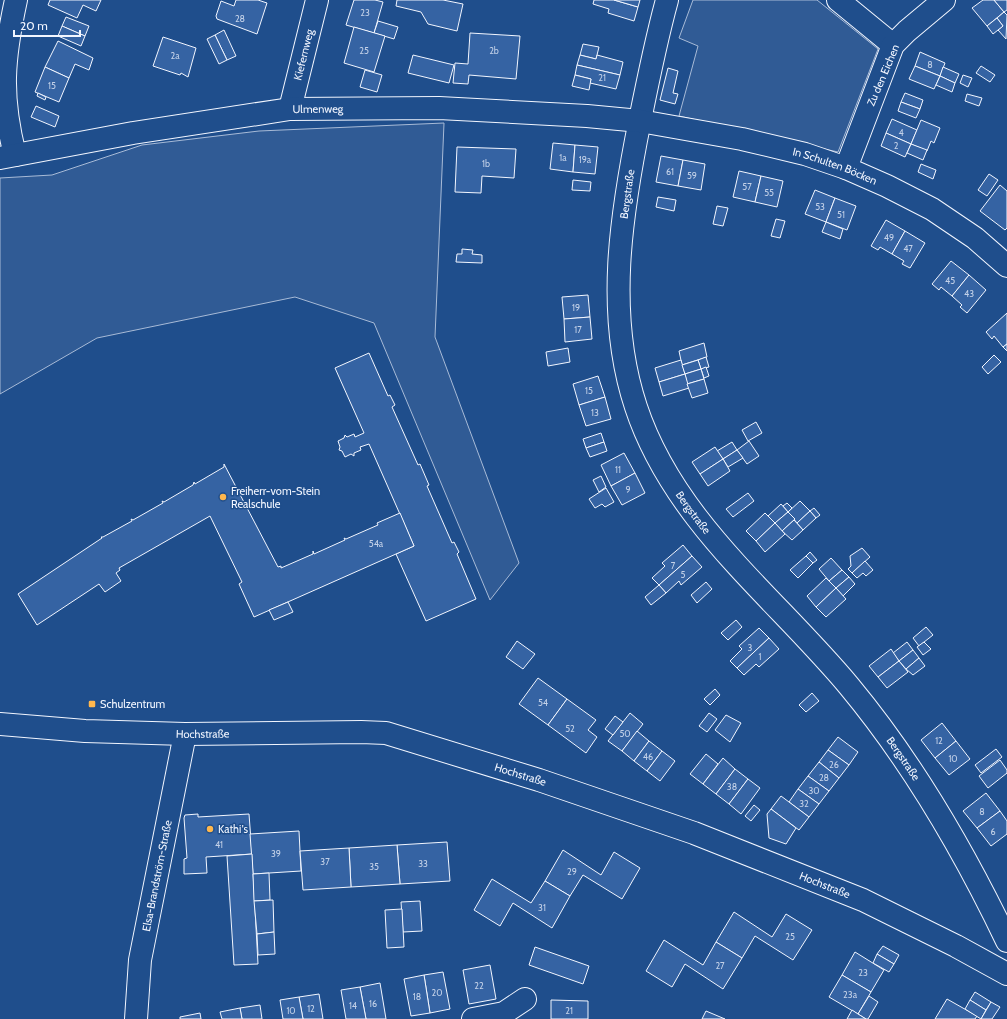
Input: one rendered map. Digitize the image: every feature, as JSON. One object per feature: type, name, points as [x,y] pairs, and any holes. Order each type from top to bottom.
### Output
[{"type":"street","points":[[8,156],[4,86],[6,47],[16,0]]},
{"type":"street","name":"Kiefernweg","points":[[290,109],[317,0]]},
{"type":"street","name":"Bergstraße","points":[[667,0],[657,36],[630,172],[620,244],[619,315],[624,358],[636,406],[653,449],[680,497],[713,538],[848,684],[893,741],[958,845],[1007,941]]},
{"type":"street","points":[[838,0],[893,45]]},
{"type":"street","name":"Zu den Eichen","points":[[846,168],[893,45],[907,31],[944,0]]},
{"type":"street","name":"Ulmenweg","points":[[8,156],[132,133],[290,109],[439,108],[587,116],[640,121]]},
{"type":"street","name":"In Schulten Böcken","points":[[640,121],[749,140],[805,154],[846,168],[887,186],[932,209],[975,238],[1007,266]]},
{"type":"street","name":"Hochstraße","points":[[0,724],[85,731],[185,734],[386,733],[539,780],[694,833],[863,900],[956,946],[1007,974]]},
{"type":"street","name":"Elsa-Brandström-Straße","points":[[136,1019],[140,960],[185,734]]},
{"type":"street","points":[[473,1019],[504,1013],[525,999]]},
{"type":"shaded area","points":[[693,0],[817,0],[878,49],[838,152],[679,116],[698,46],[679,38]]},
{"type":"shaded area","points":[[444,123],[435,337],[519,563],[490,600],[374,323],[295,297],[97,338],[0,394],[0,178],[52,175],[142,145],[259,131]]},
{"type":"building","points":[[50,0],[101,0],[96,11],[83,5],[77,18],[48,5]]},
{"type":"building","points":[[236,0],[258,0],[267,3],[257,34],[217,19],[216,16],[221,1],[234,6]]},
{"type":"building","points":[[354,0],[375,0],[383,2],[374,33],[346,25]]},
{"type":"building","points":[[397,0],[443,0],[463,4],[457,31],[428,24],[421,12],[396,6]]},
{"type":"building","points":[[594,0],[614,0],[638,7],[634,21],[608,13],[609,9],[593,4]]},
{"type":"building","points":[[614,0],[640,0],[638,7]]},
{"type":"building","points":[[983,0],[994,0],[1004,12],[987,26],[972,8]]},
{"type":"building","points":[[994,0],[1007,0],[1007,10],[1004,12]]},
{"type":"building","points":[[1004,12],[1007,15],[1006,39],[998,30],[1003,26],[997,18]]},
{"type":"building","points":[[66,17],[89,26],[85,36],[62,26]]},
{"type":"building","points":[[997,18],[1003,26],[993,34],[987,26]]},
{"type":"building","points":[[378,21],[398,27],[394,39],[374,33]]},
{"type":"building","points":[[62,26],[85,36],[81,46],[58,36]]},
{"type":"building","points":[[354,27],[385,36],[374,72],[344,63]]},
{"type":"building","points":[[224,30],[236,56],[227,60],[215,35]]},
{"type":"building","points":[[470,33],[520,36],[516,79],[469,75],[468,84],[453,83],[455,63],[468,64]]},
{"type":"building","points":[[215,35],[227,60],[219,64],[207,39]]},
{"type":"building","points":[[163,37],[196,48],[188,77],[181,73],[180,75],[153,66]]},
{"type":"building","points":[[58,41],[93,58],[89,70],[75,64],[69,78],[45,67]]},
{"type":"building","points":[[583,44],[599,47],[596,59],[580,55]]},
{"type":"building","points":[[920,52],[945,63],[940,76],[915,66]]},
{"type":"building","points":[[413,55],[454,65],[449,83],[408,73]]},
{"type":"building","points":[[580,55],[596,59],[597,55],[623,62],[620,75],[577,65]]},
{"type":"building","points":[[577,65],[620,75],[616,89],[590,83],[591,79],[575,75]]},
{"type":"building","points":[[915,66],[940,76],[934,89],[909,79]]},
{"type":"building","points":[[981,66],[995,75],[990,82],[976,73]]},
{"type":"building","points":[[45,67],[69,78],[59,102],[35,92]]},
{"type":"building","points":[[943,67],[959,74],[955,83],[940,76]]},
{"type":"building","points":[[668,68],[678,71],[673,93],[678,94],[675,104],[660,100]]},
{"type":"building","points":[[365,70],[382,75],[377,92],[360,87]]},
{"type":"building","points":[[575,75],[591,79],[589,90],[572,86]]},
{"type":"building","points":[[963,75],[972,78],[968,87],[960,83]]},
{"type":"building","points":[[940,76],[955,83],[952,92],[936,85]]},
{"type":"building","points":[[38,93],[46,97],[45,100],[37,96]]},
{"type":"building","points":[[905,93],[923,100],[920,109],[901,102]]},
{"type":"building","points":[[967,94],[982,98],[979,106],[965,101]]},
{"type":"building","points":[[901,102],[920,109],[916,118],[898,111]]},
{"type":"building","points":[[36,106],[59,116],[55,127],[31,117]]},
{"type":"building","points":[[892,119],[917,130],[911,144],[886,133]]},
{"type":"building","points":[[921,120],[940,128],[934,143],[931,141],[927,151],[911,144]]},
{"type":"building","points":[[886,133],[911,144],[905,157],[881,146]]},
{"type":"building","points":[[553,143],[575,145],[573,172],[550,169]]},
{"type":"building","points":[[911,144],[927,150],[923,160],[907,153]]},
{"type":"building","points":[[575,145],[598,147],[595,174],[573,172]]},
{"type":"building","points":[[457,147],[516,149],[514,178],[482,176],[481,193],[455,192]]},
{"type":"building","points":[[661,156],[683,160],[678,186],[656,182]]},
{"type":"building","points":[[683,160],[705,164],[701,190],[678,186]]},
{"type":"building","points":[[921,164],[936,170],[933,179],[918,172]]},
{"type":"building","points":[[739,171],[761,176],[755,202],[733,197]]},
{"type":"building","points":[[989,174],[998,180],[987,196],[978,190]]},
{"type":"building","points":[[761,176],[783,181],[777,207],[755,202]]},
{"type":"building","points":[[573,180],[591,182],[590,191],[572,190]]},
{"type":"building","points":[[1000,185],[1007,191],[1007,228],[1005,230],[980,211]]},
{"type":"building","points":[[815,190],[835,198],[826,222],[805,214]]},
{"type":"building","points":[[658,197],[676,200],[674,211],[656,207]]},
{"type":"building","points":[[835,198],[856,206],[847,230],[826,222]]},
{"type":"building","points":[[717,206],[728,208],[723,226],[713,224]]},
{"type":"building","points":[[776,219],[785,221],[780,238],[771,236]]},
{"type":"building","points":[[886,220],[905,231],[892,254],[880,247],[878,250],[871,246]]},
{"type":"building","points":[[826,222],[843,229],[840,239],[822,232]]},
{"type":"building","points":[[905,231],[925,243],[910,268],[902,264],[904,261],[892,254]]},
{"type":"building","points":[[462,249],[473,250],[472,254],[482,255],[482,263],[456,262],[457,254],[462,254]]},
{"type":"building","points":[[951,261],[969,275],[952,296],[941,287],[939,290],[932,284]]},
{"type":"building","points":[[969,275],[986,290],[967,313],[960,307],[962,305],[952,296]]},
{"type":"building","points":[[588,295],[590,317],[564,319],[562,297]]},
{"type":"building","points":[[1007,313],[1007,344],[1003,347],[994,336],[992,339],[986,332]]},
{"type":"building","points":[[590,317],[592,339],[565,342],[564,319]]},
{"type":"building","points":[[704,343],[707,357],[682,365],[679,351]]},
{"type":"building","points":[[1007,344],[1007,351],[1003,347]]},
{"type":"building","points":[[568,348],[570,362],[548,366],[546,352]]},
{"type":"building","points":[[369,353],[388,396],[390,395],[395,405],[392,407],[418,465],[420,464],[429,485],[427,486],[452,543],[454,542],[459,552],[457,554],[476,599],[426,621],[396,554],[414,546],[369,444],[360,447],[361,450],[354,453],[354,456],[351,454],[345,457],[342,451],[339,450],[340,447],[338,441],[344,438],[345,435],[347,437],[354,434],[355,437],[364,433],[335,368]]},
{"type":"building","points":[[994,355],[1001,362],[988,374],[982,367]]},
{"type":"building","points":[[706,357],[709,367],[701,369],[698,360]]},
{"type":"building","points":[[681,360],[685,374],[659,382],[655,368]]},
{"type":"building","points":[[698,360],[701,369],[685,374],[682,365]]},
{"type":"building","points":[[706,367],[709,376],[704,378],[701,369]]},
{"type":"building","points":[[701,369],[704,379],[687,384],[685,374]]},
{"type":"building","points":[[685,374],[689,388],[663,396],[659,382]]},
{"type":"building","points":[[598,376],[605,397],[579,405],[573,384]]},
{"type":"building","points":[[704,379],[708,393],[692,398],[687,384]]},
{"type":"building","points":[[605,397],[611,419],[586,426],[579,405]]},
{"type":"building","points":[[756,422],[762,433],[748,441],[742,430]]},
{"type":"building","points":[[601,433],[604,442],[586,448],[583,439]]},
{"type":"building","points":[[749,441],[759,456],[747,464],[737,450]]},
{"type":"building","points":[[604,442],[607,451],[590,457],[586,448]]},
{"type":"building","points":[[732,442],[737,450],[723,459],[717,451]]},
{"type":"building","points":[[715,447],[723,459],[700,474],[692,462]]},
{"type":"building","points":[[737,450],[743,458],[728,467],[723,459]]},
{"type":"building","points":[[624,453],[635,473],[611,486],[601,465]]},
{"type":"building","points":[[723,459],[730,471],[708,486],[700,474]]},
{"type":"building","points":[[224,464],[278,567],[281,566],[281,568],[313,554],[313,551],[314,554],[345,540],[344,538],[346,539],[378,525],[377,523],[400,513],[414,546],[254,617],[239,584],[242,582],[210,516],[119,568],[120,570],[116,573],[121,581],[105,592],[99,584],[37,625],[18,594],[102,538],[101,537],[132,521],[131,519],[133,520],[163,503],[162,501],[164,502],[193,485],[194,482],[195,484],[224,467]]},
{"type":"building","points":[[635,473],[645,493],[622,505],[611,486]]},
{"type":"building","points":[[601,476],[606,487],[599,492],[593,480]]},
{"type":"building","points":[[606,488],[614,502],[605,507],[602,504],[595,508],[589,499]]},
{"type":"building","points":[[748,493],[754,501],[733,517],[726,509]]},
{"type":"building","points":[[800,501],[810,511],[797,523],[788,512]]},
{"type":"building","points":[[787,503],[792,508],[788,512],[783,506]]},
{"type":"building","points":[[781,504],[788,512],[775,523],[768,516]]},
{"type":"building","points":[[814,508],[820,515],[816,518],[810,511]]},
{"type":"building","points":[[810,511],[816,518],[803,530],[797,523]]},
{"type":"building","points":[[788,512],[795,519],[782,531],[775,523]]},
{"type":"building","points":[[765,513],[775,523],[756,541],[746,531]]},
{"type":"building","points":[[794,520],[803,530],[792,540],[782,531]]},
{"type":"building","points":[[775,523],[785,534],[765,552],[756,541]]},
{"type":"building","points":[[683,545],[692,556],[659,585],[652,578],[665,566],[662,563]]},
{"type":"building","points":[[862,548],[870,557],[852,573],[848,569],[851,566],[850,556]]},
{"type":"building","points":[[810,552],[817,560],[813,563],[806,556]]},
{"type":"building","points":[[692,556],[702,567],[681,585],[679,581],[666,593],[659,585]]},
{"type":"building","points":[[806,556],[813,563],[798,578],[790,570]]},
{"type":"building","points":[[831,558],[842,570],[829,581],[819,569]]},
{"type":"building","points":[[865,561],[873,570],[866,576],[863,573],[857,578],[852,573]]},
{"type":"building","points":[[842,570],[849,577],[836,588],[829,581]]},
{"type":"building","points":[[849,577],[855,584],[843,596],[836,588]]},
{"type":"building","points":[[826,578],[836,588],[816,607],[807,596]]},
{"type":"building","points":[[706,582],[712,589],[697,603],[691,595]]},
{"type":"building","points":[[659,585],[666,593],[651,605],[645,597]]},
{"type":"building","points":[[836,588],[846,599],[826,617],[816,607]]},
{"type":"building","points":[[288,602],[293,612],[274,620],[269,610]]},
{"type":"building","points":[[736,620],[742,627],[728,640],[721,633]]},
{"type":"building","points":[[926,627],[933,635],[919,646],[913,638]]},
{"type":"building","points":[[759,628],[769,638],[737,668],[730,661],[742,649],[739,646]]},
{"type":"building","points":[[769,638],[779,649],[759,667],[756,664],[744,675],[737,668]]},
{"type":"building","points":[[517,641],[535,654],[523,669],[506,657]]},
{"type":"building","points":[[907,642],[913,650],[899,661],[893,653]]},
{"type":"building","points":[[924,642],[931,649],[923,655],[917,647]]},
{"type":"building","points":[[891,649],[899,661],[878,677],[869,666]]},
{"type":"building","points":[[913,650],[919,658],[906,669],[899,661]]},
{"type":"building","points":[[919,658],[925,666],[913,675],[906,669]]},
{"type":"building","points":[[899,661],[908,672],[887,688],[878,677]]},
{"type":"building","points":[[538,678],[567,699],[548,725],[519,704]]},
{"type":"building","points":[[715,689],[720,695],[710,705],[704,699]]},
{"type":"building","points":[[812,693],[819,701],[806,712],[799,705]]},
{"type":"building","points":[[567,699],[596,720],[588,730],[597,737],[586,753],[548,725]]},
{"type":"building","points":[[630,713],[643,724],[622,751],[608,741]]},
{"type":"building","points":[[709,713],[717,719],[707,732],[699,726]]},
{"type":"building","points":[[726,715],[741,723],[730,742],[715,730]]},
{"type":"building","points":[[615,716],[623,722],[613,735],[605,729]]},
{"type":"building","points":[[942,723],[956,741],[935,758],[921,740]]},
{"type":"building","points":[[637,731],[649,741],[634,761],[622,751]]},
{"type":"building","points":[[838,737],[858,752],[849,765],[828,750]]},
{"type":"building","points":[[649,741],[662,751],[647,771],[634,761]]},
{"type":"building","points":[[956,741],[970,759],[949,775],[935,758]]},
{"type":"building","points":[[996,749],[1002,757],[981,773],[975,765]]},
{"type":"building","points":[[828,750],[849,765],[839,778],[819,762]]},
{"type":"building","points":[[662,751],[675,761],[660,781],[647,771]]},
{"type":"building","points":[[706,754],[718,764],[703,784],[690,774]]},
{"type":"building","points":[[723,758],[735,769],[716,794],[703,784]]},
{"type":"building","points":[[1000,760],[1007,770],[1007,773],[988,788],[979,776]]},
{"type":"building","points":[[819,762],[839,778],[829,791],[808,776]]},
{"type":"building","points":[[735,769],[748,779],[729,804],[716,794]]},
{"type":"building","points":[[808,776],[829,791],[819,804],[798,789]]},
{"type":"building","points":[[748,779],[760,788],[741,814],[729,804]]},
{"type":"building","points":[[798,789],[819,804],[809,817],[789,802]]},
{"type":"building","points":[[986,793],[1000,811],[977,828],[963,811]]},
{"type":"building","points":[[781,796],[809,817],[799,830],[771,809]]},
{"type":"building","points":[[754,805],[760,810],[751,821],[745,816]]},
{"type":"building","points":[[771,809],[796,828],[786,844],[769,838],[767,814]]},
{"type":"building","points":[[1000,811],[1007,821],[1007,834],[991,846],[977,828]]},
{"type":"building","points":[[198,814],[198,817],[249,814],[252,854],[206,857],[207,873],[184,874],[184,859],[187,858],[184,818],[185,815]]},
{"type":"building","points":[[299,831],[301,871],[253,874],[250,834]]},
{"type":"building","points":[[447,842],[450,881],[400,884],[397,845]]},
{"type":"building","points":[[397,845],[400,884],[351,887],[349,848]]},
{"type":"building","points":[[349,848],[351,887],[303,890],[300,851]]},
{"type":"building","points":[[563,850],[601,875],[614,852],[640,868],[622,899],[583,875],[570,896],[545,881]]},
{"type":"building","points":[[252,854],[258,964],[234,965],[227,856]]},
{"type":"building","points":[[269,873],[270,900],[254,901],[253,874]]},
{"type":"building","points":[[492,879],[531,903],[545,881],[570,896],[552,928],[513,903],[500,926],[474,910]]},
{"type":"building","points":[[273,900],[274,932],[257,934],[254,901]]},
{"type":"building","points":[[420,901],[422,931],[403,932],[401,902]]},
{"type":"building","points":[[402,909],[404,947],[387,948],[385,910]]},
{"type":"building","points":[[734,912],[772,937],[786,914],[812,930],[793,960],[755,936],[742,958],[716,942]]},
{"type":"building","points":[[274,932],[275,954],[258,955],[257,934]]},
{"type":"building","points":[[664,940],[703,965],[716,942],[742,958],[723,989],[685,964],[672,987],[646,971]]},
{"type":"building","points":[[883,946],[899,955],[894,964],[877,954]]},
{"type":"building","points":[[535,947],[589,966],[583,984],[529,965]]},
{"type":"building","points":[[855,952],[884,970],[871,992],[842,975]]},
{"type":"building","points":[[877,954],[894,964],[889,972],[873,963]]},
{"type":"building","points":[[490,965],[496,999],[469,1004],[463,970]]},
{"type":"building","points":[[443,972],[450,1009],[430,1013],[424,975]]},
{"type":"building","points":[[424,975],[430,1013],[411,1016],[404,979]]},
{"type":"building","points":[[842,975],[871,992],[858,1014],[829,997]]},
{"type":"building","points":[[380,983],[386,1019],[366,1019],[360,987]]},
{"type":"building","points":[[360,987],[366,1019],[346,1019],[341,990]]},
{"type":"building","points":[[975,992],[991,1002],[986,1010],[970,1000]]},
{"type":"building","points":[[319,994],[323,1019],[303,1019],[299,997]]},
{"type":"building","points":[[869,996],[878,1002],[868,1019],[866,1019],[858,1014]]},
{"type":"building","points":[[299,997],[303,1019],[283,1019],[280,1000]]},
{"type":"building","points":[[947,999],[977,1016],[975,1019],[935,1019]]},
{"type":"building","points":[[551,1000],[588,1001],[588,1019],[551,1019]]},
{"type":"building","points":[[970,1000],[986,1010],[981,1019],[965,1009]]},
{"type":"building","points":[[991,1002],[1000,1007],[992,1019],[981,1019]]},
{"type":"building","points":[[260,1005],[262,1019],[242,1019],[240,1008]]},
{"type":"building","points":[[240,1008],[242,1019],[222,1019],[220,1012]]},
{"type":"building","points":[[852,1010],[858,1014],[866,1019],[847,1019]]},
{"type":"building","points":[[706,1011],[725,1019],[702,1019]]},
{"type":"building","points":[[200,1013],[201,1019],[180,1019],[180,1017]]},
{"type":"place","name":"Freiherr-vom-Stein Realschule","points":[[223,497]]},
{"type":"place","name":"Schulzentrum","points":[[92,704]]},
{"type":"place","name":"Kathi's","points":[[210,829]]}]
